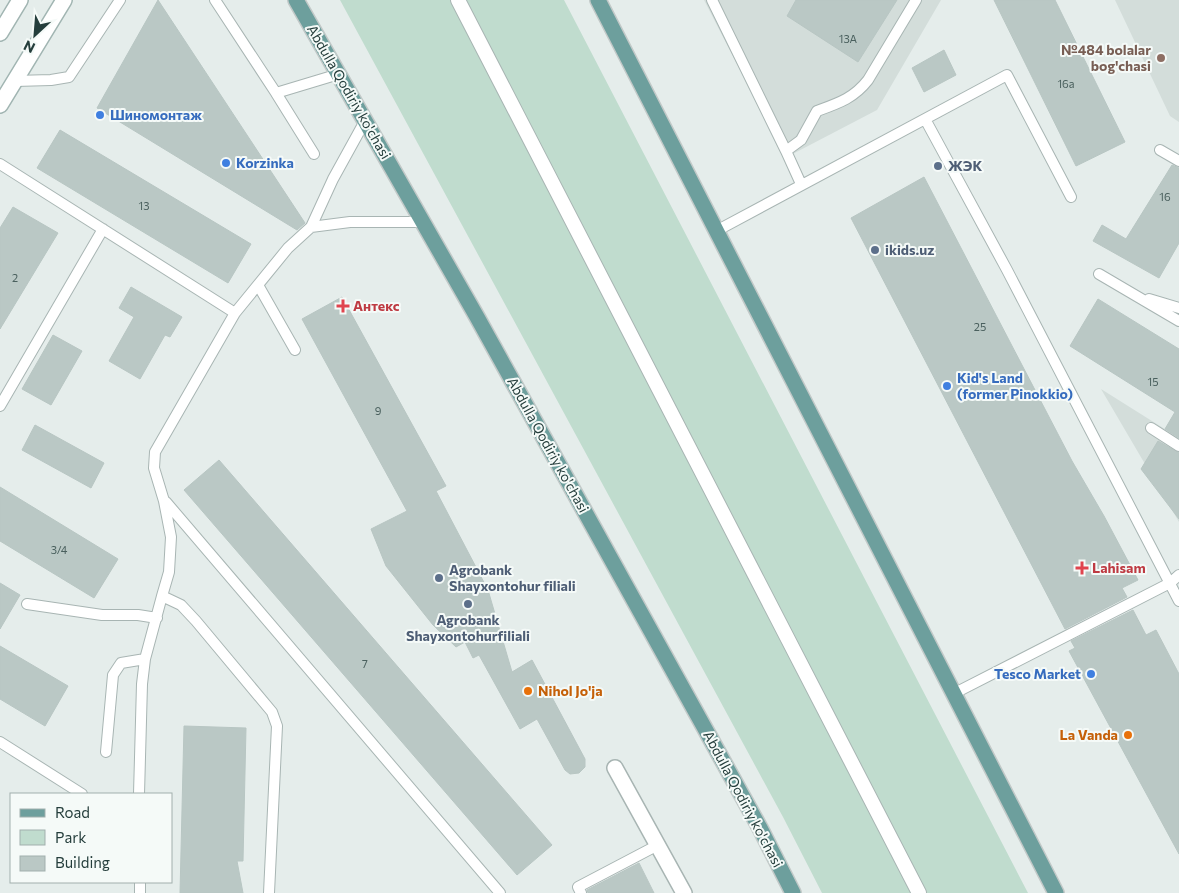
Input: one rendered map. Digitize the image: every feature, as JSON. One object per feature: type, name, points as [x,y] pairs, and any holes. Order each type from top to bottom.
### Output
[{"type":"main road","points":[[0,33],[20,0]]},
{"type":"main road","points":[[0,105],[64,0]]},
{"type":"main road","name":"Abdulla Qodiriy ko'chasi","points":[[296,0],[477,317],[760,828],[794,893]]},
{"type":"main road","points":[[598,0],[718,230],[1056,893]]},
{"type":"main road","points":[[615,768],[684,893]]},
{"type":"street","points":[[458,0],[918,893]]},
{"type":"lane","points":[[15,81],[51,80],[70,77],[120,0]]},
{"type":"lane","points":[[215,0],[314,154]]},
{"type":"lane","points":[[712,0],[801,184]]},
{"type":"lane","points":[[786,150],[801,140],[817,111],[842,102],[859,91],[868,80],[916,0]]},
{"type":"lane","points":[[276,93],[339,74]]},
{"type":"lane","points":[[718,230],[1007,74],[1071,197]]},
{"type":"lane","points":[[925,119],[1179,601]]},
{"type":"lane","points":[[139,793],[142,684],[145,660],[169,572],[171,537],[164,501],[154,468],[155,452],[235,313],[288,248],[311,227],[333,179],[365,121]]},
{"type":"lane","points":[[1160,150],[1179,161]]},
{"type":"lane","points":[[0,164],[235,313]]},
{"type":"lane","points":[[311,227],[350,222],[423,222]]},
{"type":"lane","points":[[0,406],[104,230]]},
{"type":"lane","points":[[1099,274],[1179,322]]},
{"type":"lane","points":[[258,284],[295,350]]},
{"type":"lane","points":[[1134,295],[1179,308]]},
{"type":"lane","points":[[1151,428],[1179,446]]},
{"type":"lane","points":[[164,501],[500,893]]},
{"type":"lane","points":[[953,694],[1170,584],[1179,575]]},
{"type":"lane","points":[[162,596],[181,605],[272,712],[277,726],[271,891]]},
{"type":"lane","points":[[28,604],[102,616],[138,615],[157,618]]},
{"type":"lane","points":[[106,752],[113,675],[120,662],[145,660]]},
{"type":"lane","points":[[0,742],[80,793]]},
{"type":"lane","points":[[581,893],[578,887],[658,845]]},
{"type":"shaded area","points":[[704,0],[941,0],[877,110],[785,158]]},
{"type":"shaded area","name":"№484 bolalar bog'chasi","points":[[1115,0],[1179,0],[1179,122],[1170,116]]},
{"type":"shaded area","points":[[1101,389],[1179,438],[1179,522]]},
{"type":"green space","points":[[340,0],[564,0],[1028,893],[822,893],[783,817]]},
{"type":"building","name":"Korzinka","points":[[158,0],[305,223],[297,230],[97,108]]},
{"type":"building","points":[[796,0],[897,0],[858,62],[787,16]]},
{"type":"building","points":[[994,0],[1055,0],[1125,142],[1076,166]]},
{"type":"building","points":[[944,50],[956,75],[924,92],[912,68]]},
{"type":"building","points":[[60,130],[251,244],[228,283],[37,168]]},
{"type":"building","points":[[1172,165],[1179,168],[1179,243],[1159,278],[1093,241],[1102,225],[1126,239]]},
{"type":"building","points":[[924,177],[1072,461],[1138,580],[1122,588],[1127,597],[1065,629],[851,218]]},
{"type":"building","points":[[13,207],[58,233],[0,329],[0,228]]},
{"type":"building","points":[[131,287],[182,317],[170,337],[165,335],[140,379],[109,361],[134,317],[119,308]]},
{"type":"building","points":[[342,297],[446,486],[436,491],[488,590],[512,672],[532,660],[585,759],[585,767],[579,773],[570,774],[565,770],[537,719],[520,729],[479,655],[473,658],[465,642],[456,647],[433,625],[386,566],[371,529],[407,511],[302,319]]},
{"type":"building","points":[[1098,299],[1179,349],[1179,438],[1165,429],[1175,412],[1070,346]]},
{"type":"building","points":[[53,335],[82,351],[51,405],[22,389]]},
{"type":"building","points":[[35,425],[104,463],[91,488],[22,450]]},
{"type":"building","points":[[1158,441],[1179,453],[1179,519],[1141,469]]},
{"type":"building","points":[[219,460],[552,845],[517,875],[184,490]]},
{"type":"building","points":[[0,487],[118,559],[94,598],[0,541]]},
{"type":"building","points":[[0,583],[20,595],[0,629]]},
{"type":"building","points":[[1133,610],[1146,635],[1156,630],[1179,674],[1179,854],[1069,651],[1075,648],[1071,641]]},
{"type":"building","points":[[0,646],[68,686],[45,726],[0,699]]},
{"type":"building","points":[[184,726],[246,728],[243,861],[237,861],[243,893],[180,893]]},
{"type":"building","points":[[639,863],[654,893],[588,893],[587,890]]},
{"type":"place","name":"№484 bolalar bog'chasi","points":[[1161,58]]},
{"type":"place","name":"Шиномонтаж","points":[[100,115]]},
{"type":"place","name":"Korzinka","points":[[226,163]]},
{"type":"place","name":"ЖЭК","points":[[938,166]]},
{"type":"place","name":"ikids.uz","points":[[875,250]]},
{"type":"place","name":"Антекс","points":[[343,306]]},
{"type":"place","name":"Kid's Land (former Pinokkio)","points":[[947,386]]},
{"type":"place","name":"Lahisam","points":[[1082,568]]},
{"type":"place","name":"Agrobank Shayxontohur filiali","points":[[439,578]]},
{"type":"place","name":"Agrobank Shayxontohurfiliali","points":[[468,604]]},
{"type":"place","name":"Tesco Market","points":[[1091,674]]},
{"type":"place","name":"Nihol Jo'ja","points":[[528,691]]},
{"type":"place","name":"La Vanda","points":[[1128,735]]}]
